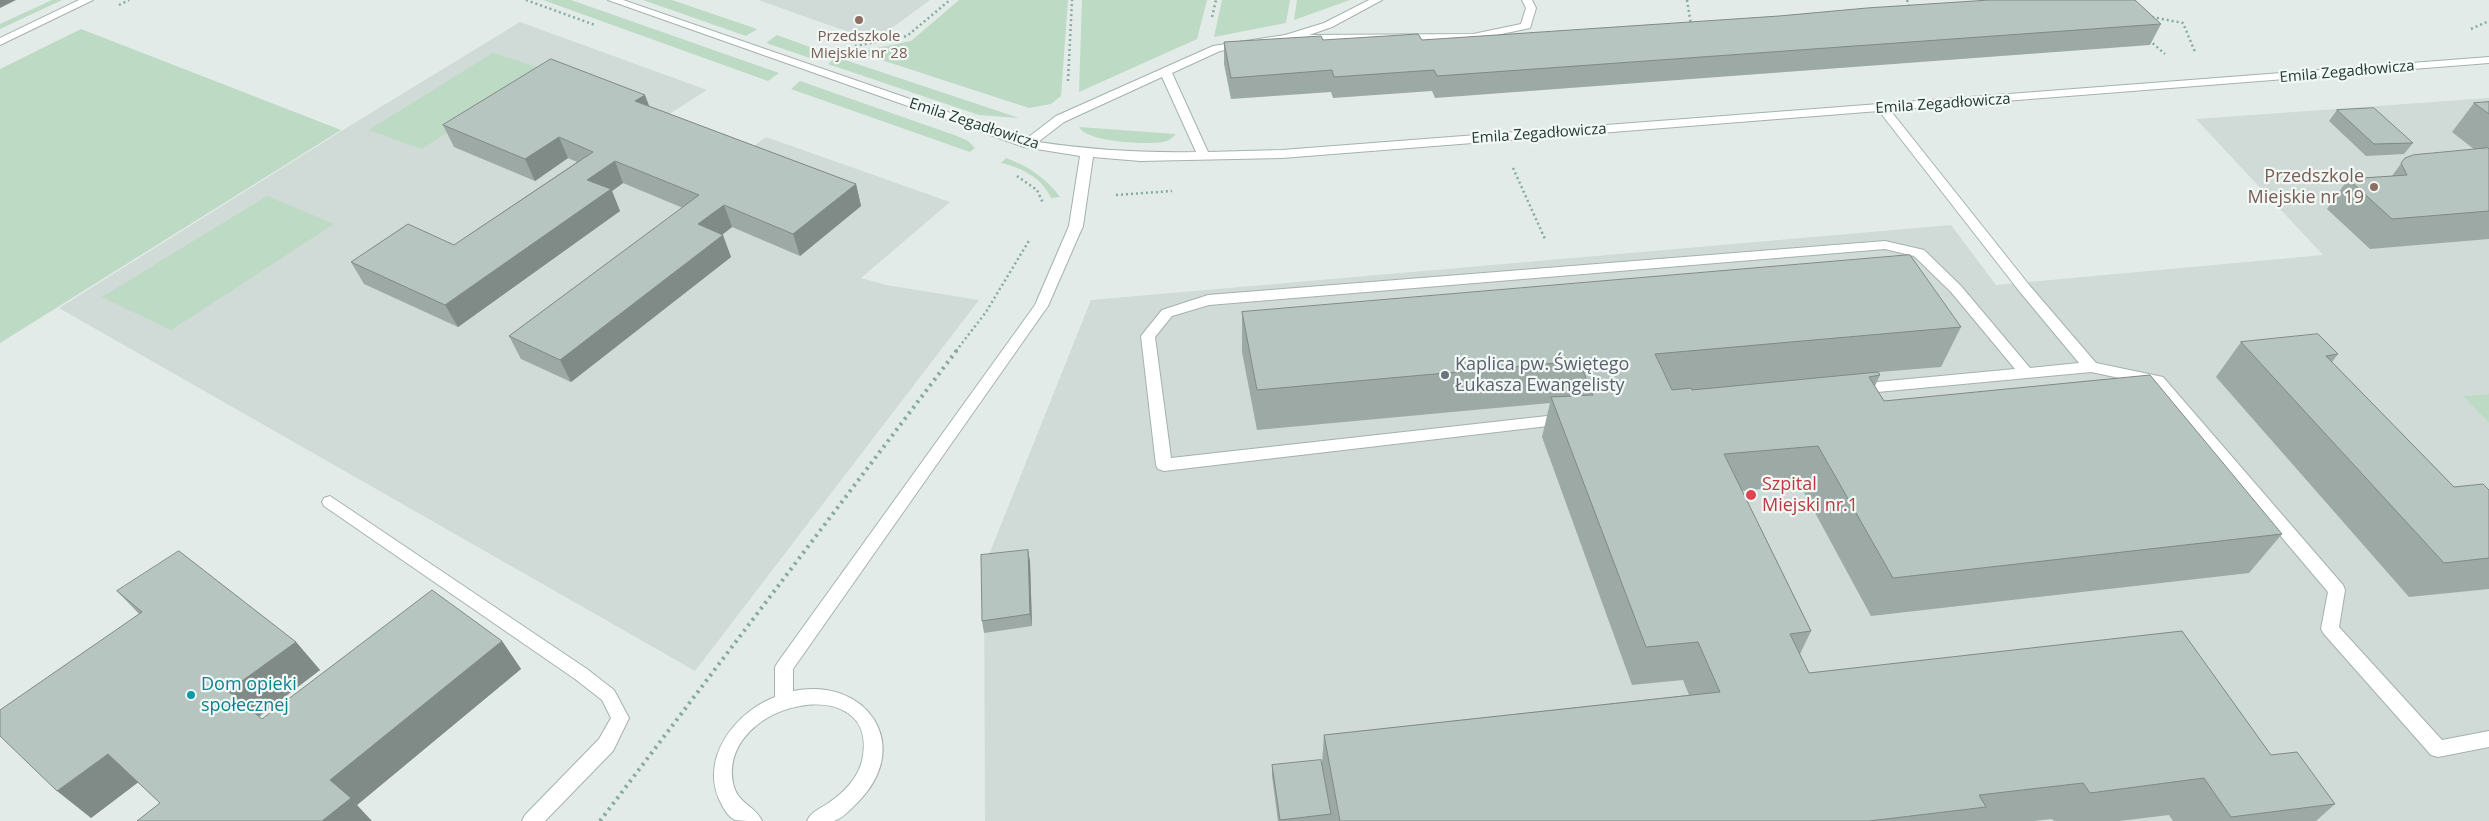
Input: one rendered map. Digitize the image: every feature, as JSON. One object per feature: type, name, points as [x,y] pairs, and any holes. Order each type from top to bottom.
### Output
[{"type":"street","points":[[0,42],[88,0]]},
{"type":"street","name":"Emila Zegadłowicza","points":[[613,0],[1028,144],[1087,154],[1140,157],[1282,154],[2489,60]]},
{"type":"street","points":[[1286,38],[1328,25],[1377,0]]},
{"type":"street","points":[[1028,144],[1060,119],[1217,48],[1286,38],[1473,37],[1526,26],[1531,8],[1527,0]]},
{"type":"street","points":[[1165,70],[1204,156]]},
{"type":"street","points":[[1883,108],[2025,289],[2090,367]]},
{"type":"street","points":[[784,701],[784,667],[1040,306],[1076,226],[1087,154]]},
{"type":"street","points":[[1576,418],[1164,465],[1148,336],[1167,313],[1208,300],[1885,245],[1919,253],[1956,289],[2026,372]]},
{"type":"street","points":[[1838,390],[2090,367],[2158,381],[2337,590],[2330,628],[2438,749],[2489,739]]},
{"type":"street","points":[[330,502],[581,674],[608,695],[620,718],[606,745],[532,821]]},
{"type":"street","points":[[752,821],[739,815],[726,797],[722,775],[727,752],[740,730],[761,712],[784,701],[810,695],[835,698],[855,708],[868,723],[874,744],[871,767],[859,789],[839,809],[816,821]]},
{"type":"path","points":[[526,0],[600,26]]},
{"type":"path","points":[[843,49],[907,36],[950,0]]},
{"type":"path","points":[[1067,85],[1072,0]]},
{"type":"path","points":[[1687,0],[1691,27]]},
{"type":"path","points":[[1907,0],[1914,18]]},
{"type":"path","points":[[2146,16],[2183,23],[2195,53]]},
{"type":"path","points":[[2470,30],[2489,21]]},
{"type":"path","points":[[2146,36],[2167,56]]},
{"type":"path","points":[[1500,137],[1559,271]]},
{"type":"path","points":[[1008,172],[1036,189],[1041,195],[1043,209]]},
{"type":"path","points":[[600,821],[986,312],[1017,264],[1032,235]]},
{"type":"shaded area","name":"Przedszkole Miejskie nr 28","points":[[758,0],[930,0],[874,41]]},
{"type":"shaded area","points":[[520,22],[707,90],[663,118],[747,151],[766,137],[950,202],[861,278],[886,285],[979,300],[695,671],[59,308],[343,130]]},
{"type":"shaded area","name":"Szpital Miejski nr.1","points":[[2489,98],[2489,394],[2463,396],[2489,423],[2489,821],[985,821],[984,567],[1091,300],[1951,225],[1996,285],[2323,255],[2196,119]]},
{"type":"green space","points":[[52,0],[62,0],[0,29],[0,24]]},
{"type":"green space","points":[[543,0],[571,0],[779,73],[768,81]]},
{"type":"green space","points":[[643,0],[672,0],[757,29],[746,36]]},
{"type":"green space","points":[[959,0],[1068,0],[1061,96],[1051,104],[1029,108],[857,52],[911,41]]},
{"type":"green space","points":[[1082,0],[1207,0],[1197,39],[1079,92]]},
{"type":"green space","points":[[1222,0],[1290,0],[1286,23],[1214,37]]},
{"type":"green space","points":[[1297,0],[1350,0],[1294,20]]},
{"type":"green space","points":[[81,29],[341,130],[0,343],[0,69]]},
{"type":"green space","points":[[777,35],[820,50],[810,58],[766,43]]},
{"type":"green space","points":[[493,53],[543,69],[422,149],[369,130]]},
{"type":"green space","points":[[836,57],[1019,118],[979,115],[828,64]]},
{"type":"green space","points":[[800,81],[957,136],[968,141],[975,148],[970,152],[791,89]]},
{"type":"green space","points":[[1079,127],[1176,134],[1163,142],[1131,143],[1093,136],[1084,132]]},
{"type":"green space","points":[[1006,158],[1036,173],[1060,197],[1051,198],[1037,179],[1030,174],[1016,167],[1001,163]]},
{"type":"green space","points":[[267,196],[334,224],[171,330],[102,297]]},
{"type":"green space","points":[[2489,394],[2489,423],[2463,396]]},
{"type":"building","points":[[1990,0],[2135,0],[2161,24],[1437,76],[1434,70],[1334,77],[1332,70],[1231,78],[1224,42],[1321,36],[1323,40],[1418,34],[1422,40]]},
{"type":"building","points":[[551,59],[645,95],[635,101],[856,184],[793,234],[724,205],[698,224],[723,235],[560,360],[509,336],[699,195],[615,161],[587,180],[611,189],[445,305],[351,262],[408,224],[454,245],[593,152],[559,137],[525,159],[443,125]]},
{"type":"building","points":[[2489,102],[2489,114],[2474,103]]},
{"type":"building","points":[[2374,108],[2413,143],[2374,144],[2337,110]]},
{"type":"building","points":[[2488,148],[2489,211],[2392,219],[2348,179],[2407,175],[2401,163],[2405,158],[2413,155]]},
{"type":"building","points":[[1910,255],[1961,327],[1655,354],[1672,390],[1691,388],[1692,390],[1878,372],[1880,375],[1869,377],[1884,401],[2150,375],[2282,534],[1893,578],[1818,446],[1724,454],[1811,631],[1790,634],[1809,673],[2182,631],[2271,755],[2297,752],[2335,804],[2231,817],[2204,778],[2090,793],[2083,783],[1979,795],[1986,807],[1869,821],[1340,821],[1324,735],[1720,692],[1698,642],[1646,647],[1551,397],[1593,395],[1579,361],[1257,390],[1242,312]]},
{"type":"building","points":[[2318,334],[2338,354],[2326,356],[2454,487],[2483,484],[2489,490],[2489,558],[2444,563],[2241,342]]},
{"type":"building","points":[[1028,550],[1030,614],[982,621],[981,555]]},
{"type":"building","name":"Dom opieki społecznej","points":[[179,551],[296,642],[228,691],[262,719],[432,590],[502,641],[330,780],[351,798],[322,821],[137,821],[160,803],[108,754],[57,791],[0,736],[0,710],[142,612],[117,591]]},
{"type":"building","points":[[1321,760],[1331,814],[1280,820],[1272,765]]},
{"type":"place","name":"Przedszkole Miejskie nr 28","points":[[859,20]]},
{"type":"place","name":"Przedszkole Miejskie nr 19","points":[[2374,187]]},
{"type":"place","name":"Kaplica pw. Świętego Łukasza Ewangelisty","points":[[1445,375]]},
{"type":"place","name":"Szpital Miejski nr.1","points":[[1751,495]]},
{"type":"place","name":"Dom opieki społecznej","points":[[191,695]]}]
